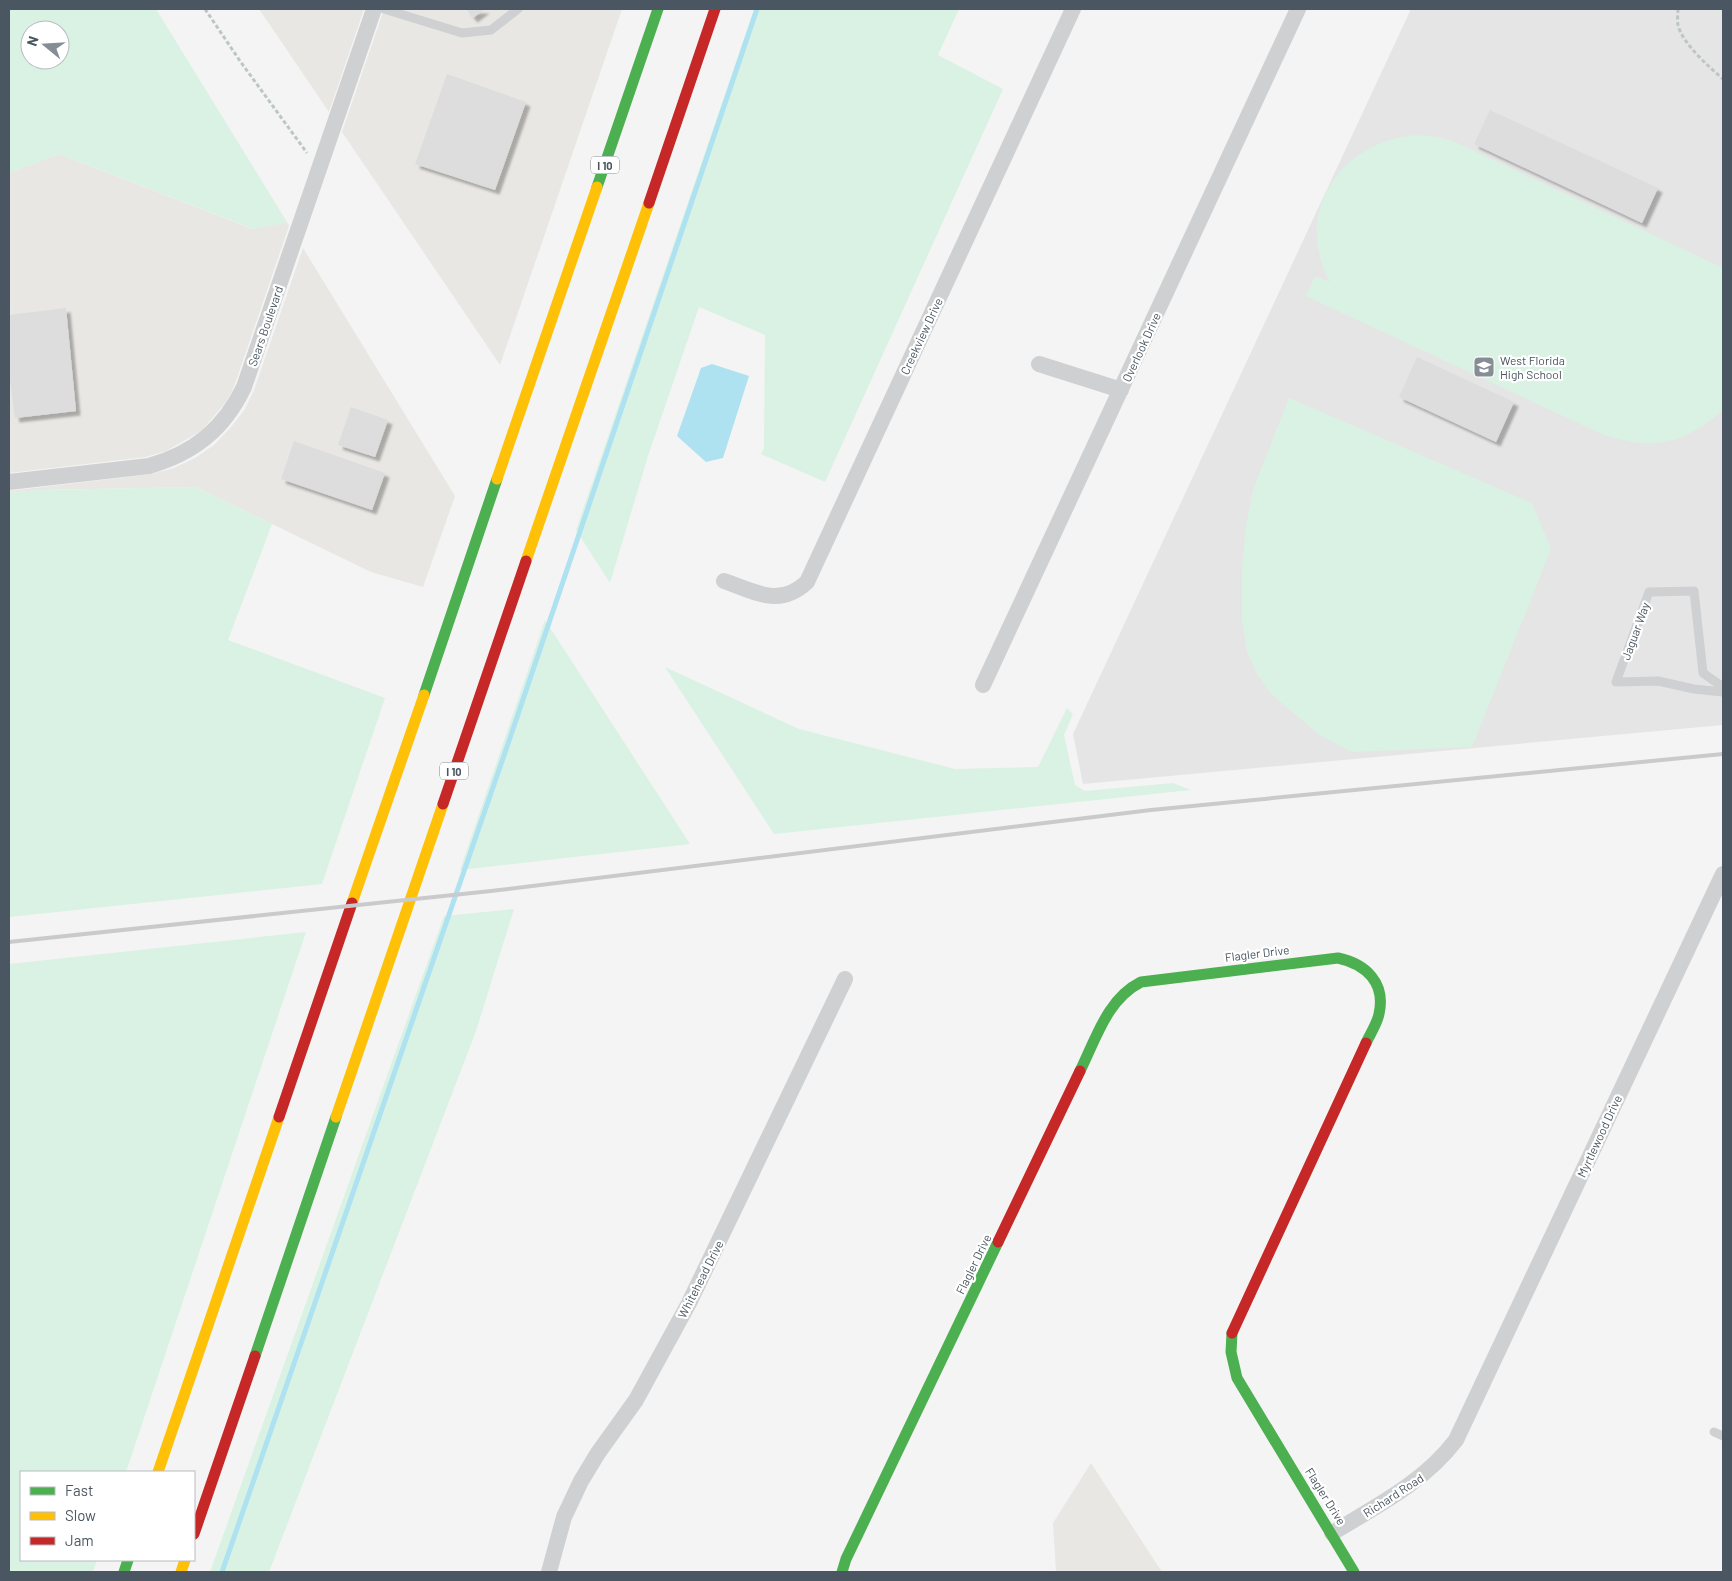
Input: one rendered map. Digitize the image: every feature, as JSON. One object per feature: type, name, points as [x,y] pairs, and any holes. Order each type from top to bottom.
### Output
[{"type":"main road","name":"I 10","points":[[158,1471],[658,9]]},
{"type":"main road","name":"I 10","points":[[195,1531],[715,9]]},
{"type":"main road","name":"Flagler Drive","points":[[842,1572],[1106,1016],[1120,995],[1133,985],[1147,980],[1338,958],[1351,960],[1363,966],[1372,976],[1379,988],[1381,1000],[1379,1015],[1233,1326],[1230,1342],[1231,1362],[1237,1378],[1354,1572]]},
{"type":"street","name":"Sears Boulevard","points":[[9,482],[149,466],[171,459],[189,451],[213,432],[236,405],[244,387],[374,9]]},
{"type":"street","name":"Creekview Drive","points":[[724,582],[773,598],[795,593],[806,582],[1073,9]]},
{"type":"street","name":"Overlook Drive","points":[[983,685],[1298,9]]},
{"type":"street","points":[[1039,364],[1121,390]]},
{"type":"street","name":"Myrtlewood Drive","points":[[1477,1398],[1723,874]]},
{"type":"street","name":"Whitehead Drive","points":[[549,1572],[564,1517],[581,1481],[598,1453],[636,1400],[689,1303],[844,979]]},
{"type":"street","name":"Richard Road","points":[[1332,1533],[1421,1478],[1441,1460],[1456,1440],[1477,1398]]},
{"type":"lane","points":[[384,9],[462,33],[491,30],[518,9]]},
{"type":"lane","name":"Jaguar Way","points":[[1723,687],[1703,673],[1694,592],[1649,592],[1616,682],[1658,681],[1694,689],[1723,692]]},
{"type":"lane","points":[[1714,1432],[1723,1436]]},
{"type":"path","points":[[205,9],[319,170]]},
{"type":"path","points":[[1678,9],[1678,25],[1690,44],[1706,64],[1723,79]]},
{"type":"shaded area","points":[[259,9],[364,9],[329,112]]},
{"type":"shaded area","points":[[384,9],[622,9],[500,365],[342,132]]},
{"type":"shaded area","name":"West Florida High School","points":[[1411,9],[1723,9],[1723,725],[1083,784],[1073,734]]},
{"type":"shaded area","points":[[59,154],[253,229],[287,222],[289,226],[235,384],[227,401],[201,431],[166,451],[146,457],[9,473],[9,173]]},
{"type":"shaded area","points":[[303,248],[455,496],[423,587],[371,572],[196,487],[38,490],[9,493],[9,491],[151,474],[174,468],[195,458],[214,445],[245,409],[254,390]]},
{"type":"shaded area","points":[[1091,1463],[1162,1572],[1056,1572],[1053,1523]]},
{"type":"green space","points":[[9,9],[156,9],[287,222],[254,229],[59,154],[9,173]]},
{"type":"green space","points":[[754,9],[959,9],[938,55],[1003,89],[825,482],[761,454],[764,448],[765,335],[699,307],[648,456],[610,583],[576,530]]},
{"type":"green space","points":[[1418,135],[1438,137],[1455,142],[1723,268],[1723,409],[1709,421],[1681,437],[1652,443],[1619,439],[1602,434],[1306,296],[1315,276],[1330,282],[1320,256],[1317,230],[1321,206],[1331,184],[1346,165],[1366,150],[1391,140]]},
{"type":"green space","points":[[1289,398],[1532,503],[1551,549],[1472,747],[1352,752],[1320,735],[1271,694],[1257,674],[1247,652],[1242,620],[1242,567],[1246,526],[1253,490]]},
{"type":"green space","points":[[196,487],[272,524],[228,640],[385,698],[322,884],[9,917],[9,493],[38,490]]},
{"type":"green space","points":[[545,620],[690,844],[460,870]]},
{"type":"green space","points":[[665,667],[799,729],[955,769],[1038,767],[1067,708],[1073,714],[1064,735],[1075,785],[1085,791],[1173,783],[1191,790],[774,834]]},
{"type":"green space","points":[[514,909],[476,1031],[269,1572],[210,1572],[444,916]]},
{"type":"green space","points":[[306,932],[126,1471],[20,1471],[20,1561],[97,1561],[93,1572],[9,1572],[9,964]]},
{"type":"water","points":[[712,364],[749,376],[723,458],[706,462],[677,436],[701,368]]},
{"type":"building","points":[[466,9],[485,9],[473,18]]},
{"type":"building","points":[[447,74],[526,102],[495,190],[415,164]]},
{"type":"building","points":[[1490,110],[1658,188],[1642,223],[1474,144]]},
{"type":"building","points":[[66,308],[76,411],[15,418],[9,372],[9,315]]},
{"type":"building","points":[[1417,357],[1514,402],[1496,442],[1399,397]]},
{"type":"building","points":[[351,407],[388,420],[375,457],[338,445]]},
{"type":"building","points":[[294,441],[385,473],[372,510],[281,479]]},
{"type":"waterway","points":[[222,1572],[510,738],[757,9]]},
{"type":"railway","points":[[9,942],[491,891],[1151,810],[1723,754]]},
{"type":"traffic: fast","points":[[597,187],[658,9]]},
{"type":"traffic: fast","points":[[424,695],[497,479]]},
{"type":"traffic: fast","points":[[1080,1071],[1097,1033],[1111,1009],[1129,989],[1141,982],[1338,958],[1365,970],[1372,977],[1379,993],[1378,1018],[1366,1043]]},
{"type":"traffic: fast","points":[[255,1356],[336,1117]]},
{"type":"traffic: fast","points":[[842,1572],[846,1559],[998,1242]]},
{"type":"traffic: fast","points":[[1232,1333],[1231,1352],[1237,1378],[1354,1572]]},
{"type":"traffic: fast","points":[[124,1572],[128,1561]]},
{"type":"traffic: slow","points":[[497,479],[597,187]]},
{"type":"traffic: slow","points":[[526,561],[649,203]]},
{"type":"traffic: slow","points":[[352,903],[424,695]]},
{"type":"traffic: slow","points":[[336,1117],[443,804]]},
{"type":"traffic: slow","points":[[158,1471],[279,1117]]},
{"type":"traffic: slow","points":[[181,1572],[185,1561]]},
{"type":"traffic: jam","points":[[649,203],[715,9]]},
{"type":"traffic: jam","points":[[443,804],[526,561]]},
{"type":"traffic: jam","points":[[279,1117],[352,903]]},
{"type":"traffic: jam","points":[[1232,1333],[1366,1043]]},
{"type":"traffic: jam","points":[[998,1242],[1080,1071]]},
{"type":"traffic: jam","points":[[195,1531],[255,1356]]},
{"type":"place","name":"West Florida High School","points":[[1484,367]]}]
